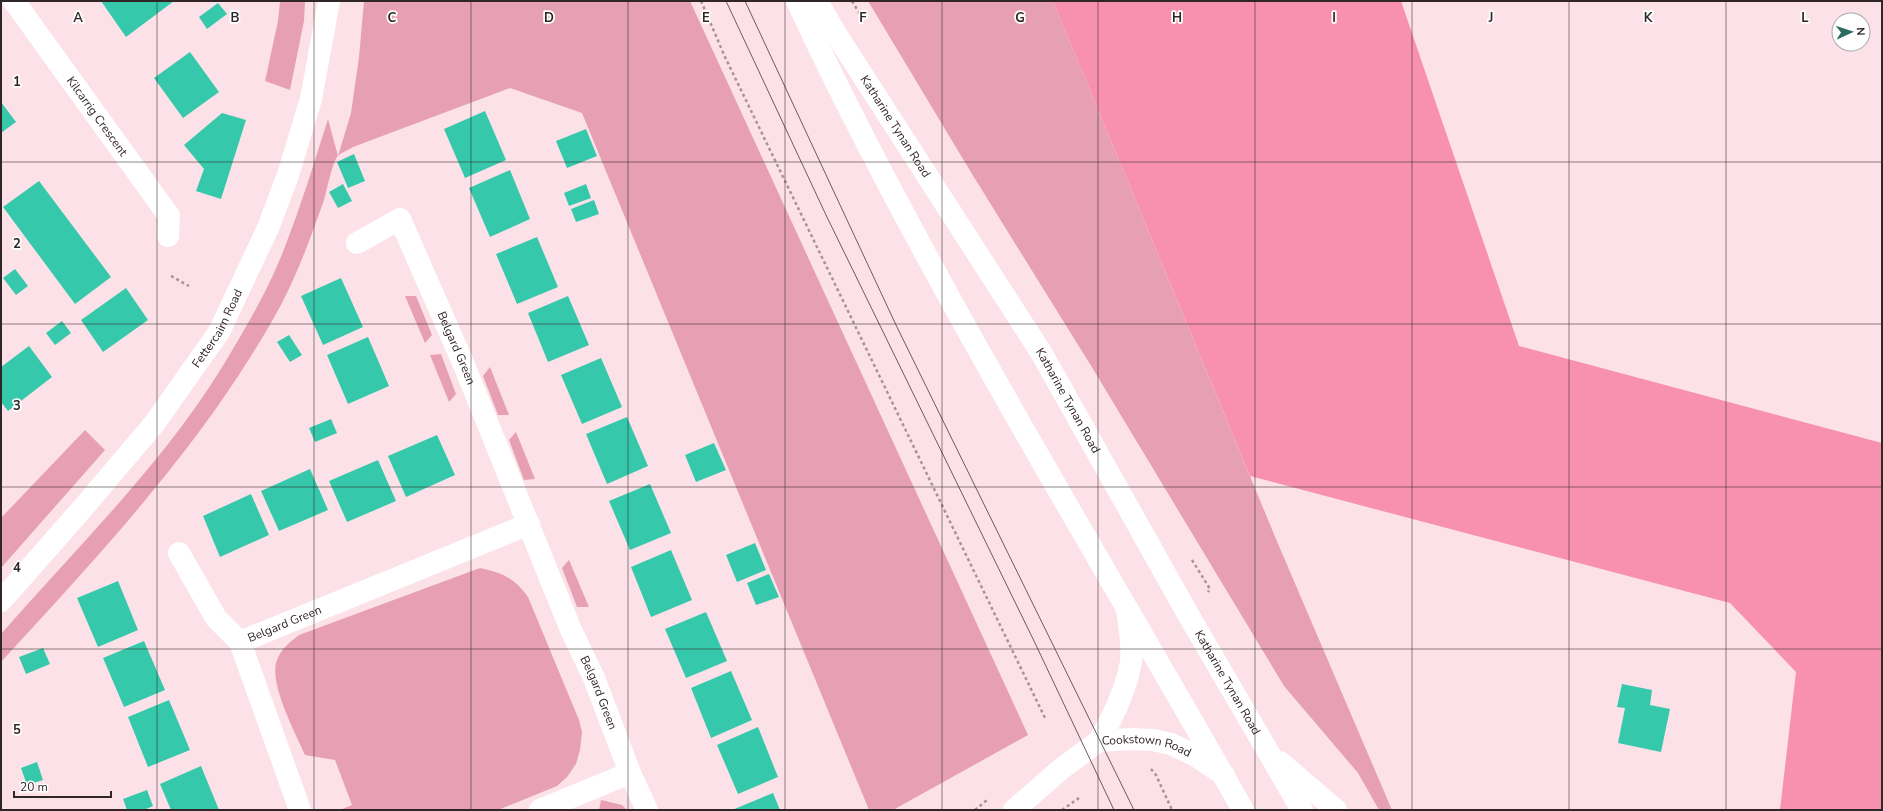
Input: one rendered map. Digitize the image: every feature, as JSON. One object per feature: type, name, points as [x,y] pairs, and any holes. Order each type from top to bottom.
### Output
[{"type":"street","name":"Kilcarrig Crescent","points":[[14,1],[169,216],[168,236]]},
{"type":"street","name":"Fettercairn Road","points":[[1,601],[82,510],[154,424],[219,332],[268,228],[288,175],[311,99],[329,1]]},
{"type":"street","points":[[797,1],[817,46],[910,228],[995,380],[1243,810]]},
{"type":"street","name":"Katharine Tynan Road","points":[[817,1],[836,34],[1042,354],[1302,810]]},
{"type":"street","name":"Belgard Green","points":[[357,243],[400,219],[464,365],[571,630],[594,678],[630,772],[647,810]]},
{"type":"street","name":"Belgard Green","points":[[240,642],[529,524]]},
{"type":"street","name":"Belgard Green","points":[[179,553],[216,618],[240,642],[300,810]]},
{"type":"street","points":[[1099,741],[1116,712],[1131,661],[1131,638],[1127,610]]},
{"type":"street","name":"Cookstown Road","points":[[1014,810],[1061,769],[1099,741],[1133,739],[1153,740],[1171,744],[1196,756],[1224,775]]},
{"type":"street","points":[[1267,751],[1336,810]]},
{"type":"street","points":[[540,810],[630,772]]},
{"type":"path","points":[[701,1],[726,57],[1046,720]]},
{"type":"path","points":[[171,276],[189,286]]},
{"type":"path","points":[[1143,769],[1150,768],[1156,775],[1172,810]]},
{"type":"path","points":[[1062,810],[1078,798]]},
{"type":"shaded area","points":[[280,1],[305,1],[304,21],[290,90],[265,81],[278,21]]},
{"type":"shaded area","points":[[364,1],[690,1],[1028,735],[893,810],[869,810],[582,113],[510,88],[353,147],[338,156],[351,113],[359,57]]},
{"type":"shaded area","points":[[868,1],[1053,1],[1276,539],[1392,810],[1379,810],[1358,773],[1284,686],[1093,369],[972,174]]},
{"type":"shaded area","points":[[1053,1],[1401,1],[1519,346],[1882,443],[1882,810],[1780,810],[1796,672],[1730,603],[1250,476]]},
{"type":"shaded area","points":[[328,119],[338,156],[333,165],[324,200],[315,226],[300,265],[282,303],[253,353],[222,400],[153,491],[116,535],[1,662],[1,634],[143,475],[170,441],[219,372],[254,312],[278,265],[302,201]]},
{"type":"shaded area","points":[[405,296],[416,296],[432,335],[425,343]]},
{"type":"shaded area","points":[[441,354],[456,394],[449,402],[430,355]]},
{"type":"shaded area","points":[[490,367],[509,415],[498,415],[483,376]]},
{"type":"shaded area","points":[[85,430],[105,450],[1,568],[1,518]]},
{"type":"shaded area","points":[[516,432],[535,479],[524,480],[509,440]]},
{"type":"shaded area","points":[[569,560],[589,607],[577,607],[562,568]]},
{"type":"shaded area","points":[[480,568],[502,574],[507,577],[518,585],[528,597],[579,720],[582,732],[580,750],[576,764],[567,777],[557,786],[498,810],[340,810],[352,805],[335,760],[305,755],[289,721],[276,681],[275,669],[281,652],[299,635]]},
{"type":"shaded area","points":[[601,800],[622,805],[627,810],[599,810]]},
{"type":"building","points":[[101,1],[174,1],[126,37]]},
{"type":"building","points":[[218,3],[227,14],[207,29],[199,17]]},
{"type":"building","points":[[190,52],[219,92],[183,118],[154,78]]},
{"type":"building","points":[[1,102],[16,122],[1,133]]},
{"type":"building","points":[[485,111],[506,160],[465,178],[444,129]]},
{"type":"building","points":[[222,113],[246,120],[221,199],[196,191],[204,169],[184,145]]},
{"type":"building","points":[[586,129],[597,156],[567,168],[556,141]]},
{"type":"building","points":[[354,154],[365,181],[348,188],[337,162]]},
{"type":"building","points":[[510,170],[530,219],[490,237],[469,188]]},
{"type":"building","points":[[39,181],[111,277],[75,304],[3,207]]},
{"type":"building","points":[[343,184],[352,201],[338,208],[329,192]]},
{"type":"building","points":[[586,184],[591,198],[569,206],[564,193]]},
{"type":"building","points":[[594,200],[599,214],[576,222],[571,209]]},
{"type":"building","points":[[537,237],[558,287],[517,304],[496,254]]},
{"type":"building","points":[[15,269],[28,286],[16,295],[3,278]]},
{"type":"building","points":[[341,278],[363,327],[323,345],[301,296]]},
{"type":"building","points":[[126,288],[148,320],[103,352],[81,320]]},
{"type":"building","points":[[568,296],[589,345],[548,362],[528,313]]},
{"type":"building","points":[[62,321],[71,333],[55,345],[46,333]]},
{"type":"building","points":[[289,335],[302,355],[290,362],[277,342]]},
{"type":"building","points":[[368,337],[389,386],[348,404],[327,355]]},
{"type":"building","points":[[29,346],[52,377],[8,411],[1,402],[1,367]]},
{"type":"building","points":[[601,358],[622,407],[582,424],[561,375]]},
{"type":"building","points":[[627,417],[648,466],[607,484],[586,434]]},
{"type":"building","points":[[331,419],[337,433],[315,442],[309,428]]},
{"type":"building","points":[[437,435],[455,475],[406,497],[388,456]]},
{"type":"building","points":[[714,443],[726,470],[696,482],[685,455]]},
{"type":"building","points":[[378,460],[396,501],[347,522],[329,481]]},
{"type":"building","points":[[310,469],[328,510],[279,531],[261,491]]},
{"type":"building","points":[[650,484],[671,533],[630,550],[609,501]]},
{"type":"building","points":[[251,494],[269,535],[220,557],[203,516]]},
{"type":"building","points":[[755,543],[766,570],[737,582],[726,555]]},
{"type":"building","points":[[671,550],[692,600],[651,617],[631,567]]},
{"type":"building","points":[[769,574],[779,597],[756,605],[747,583]]},
{"type":"building","points":[[118,581],[138,630],[98,647],[77,598]]},
{"type":"building","points":[[706,612],[727,661],[686,678],[665,629]]},
{"type":"building","points":[[144,641],[165,690],[124,707],[103,658]]},
{"type":"building","points":[[43,648],[50,664],[26,674],[19,657]]},
{"type":"building","points":[[731,671],[752,720],[711,738],[691,688]]},
{"type":"building","points":[[1622,684],[1652,690],[1650,705],[1670,709],[1661,752],[1618,743],[1625,708],[1617,707]]},
{"type":"building","points":[[169,700],[190,750],[148,767],[128,717]]},
{"type":"building","points":[[758,727],[778,777],[738,794],[717,745]]},
{"type":"building","points":[[37,762],[43,780],[27,785],[21,768]]},
{"type":"building","points":[[201,766],[219,810],[171,810],[160,784]]},
{"type":"building","points":[[147,790],[153,806],[144,810],[127,810],[123,799]]},
{"type":"building","points":[[773,793],[780,810],[732,810]]},
{"type":"tram line","points":[[726,1],[826,215],[1035,643],[1114,810]]},
{"type":"tram line","points":[[745,1],[896,325],[1134,810]]}]
